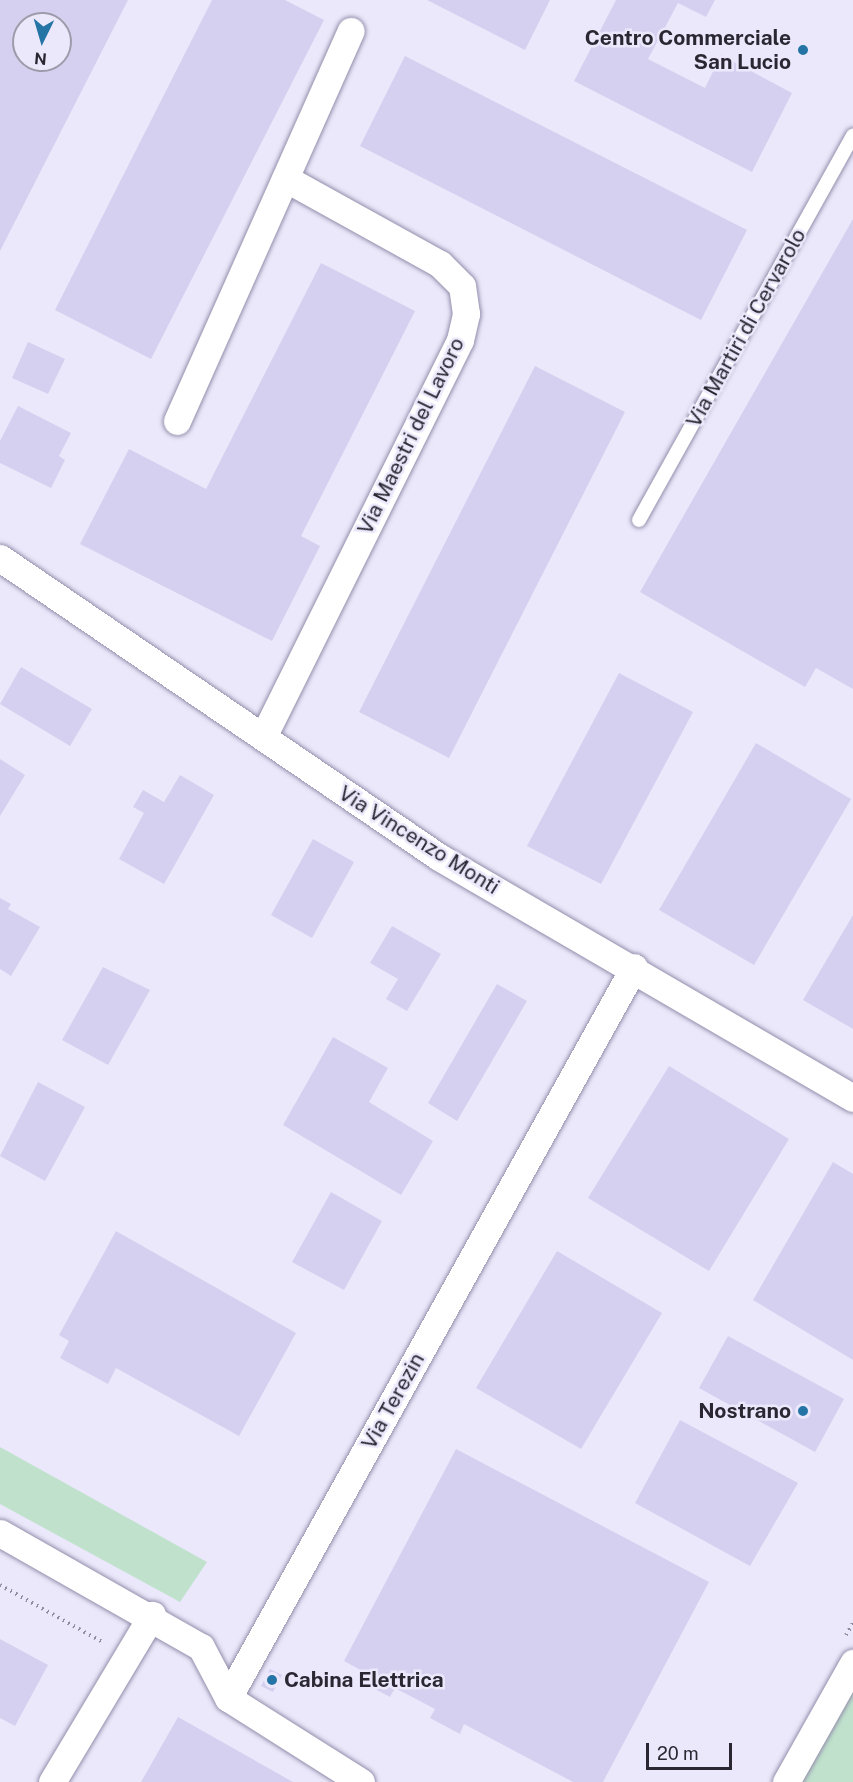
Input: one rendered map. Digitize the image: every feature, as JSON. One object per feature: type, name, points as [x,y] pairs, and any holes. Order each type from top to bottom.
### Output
[{"type":"street","points":[[177,421],[351,31]]},
{"type":"street","name":"Via Maestri del Lavoro","points":[[262,737],[460,340],[466,314],[462,286],[440,264],[285,178]]},
{"type":"street","name":"Via Vincenzo Monti","points":[[0,558],[438,857],[634,967],[853,1098]]},
{"type":"street","name":"Via Terezin","points":[[228,1698],[634,967]]},
{"type":"street","points":[[0,1533],[152,1615],[201,1647],[228,1698],[362,1782]]},
{"type":"street","points":[[52,1782],[152,1615]]},
{"type":"street","points":[[786,1782],[853,1663]]},
{"type":"lane","name":"Via Martiri di Cervarolo","points":[[639,520],[853,136]]},
{"type":"path","points":[[0,1585],[127,1658]]},
{"type":"green space","points":[[0,1447],[207,1562],[180,1602],[0,1504]]},
{"type":"green space","points":[[853,1689],[853,1782],[802,1782]]},
{"type":"building","points":[[0,0],[128,0],[0,251]]},
{"type":"building","points":[[212,0],[285,0],[324,20],[151,359],[55,310]]},
{"type":"building","points":[[427,0],[550,0],[525,50]]},
{"type":"building","points":[[616,0],[715,0],[706,17],[678,3],[648,59],[705,88],[721,55],[792,93],[752,172],[574,81]]},
{"type":"building","points":[[405,56],[747,230],[701,320],[360,146]]},
{"type":"building","points":[[853,219],[853,689],[816,668],[805,687],[640,592]]},
{"type":"building","points":[[321,263],[415,311],[301,536],[320,546],[272,641],[80,544],[129,449],[206,489]]},
{"type":"building","points":[[28,342],[65,359],[48,394],[12,378]]},
{"type":"building","points":[[535,366],[625,412],[449,758],[359,712]]},
{"type":"building","points":[[18,406],[71,433],[59,456],[65,460],[51,488],[0,463],[0,441]]},
{"type":"building","points":[[21,667],[92,709],[70,746],[0,704]]},
{"type":"building","points":[[619,673],[693,712],[601,884],[527,846]]},
{"type":"building","points":[[756,743],[851,799],[754,965],[659,910]]},
{"type":"building","points":[[0,759],[25,775],[0,816]]},
{"type":"building","points":[[180,775],[214,795],[164,884],[119,859],[144,813],[133,807],[143,790],[164,802]]},
{"type":"building","points":[[313,839],[354,862],[312,938],[271,915]]},
{"type":"building","points":[[0,898],[11,904],[8,909],[40,927],[11,976],[0,969]]},
{"type":"building","points":[[853,915],[853,1029],[803,1000]]},
{"type":"building","points":[[392,926],[441,954],[407,1011],[386,999],[398,979],[370,963]]},
{"type":"building","points":[[103,967],[150,990],[108,1065],[62,1040]]},
{"type":"building","points":[[497,984],[527,1001],[457,1121],[428,1103]]},
{"type":"building","points":[[333,1037],[388,1068],[369,1102],[433,1141],[401,1195],[283,1125]]},
{"type":"building","points":[[669,1066],[789,1139],[709,1271],[588,1198]]},
{"type":"building","points":[[38,1082],[85,1107],[45,1181],[0,1156]]},
{"type":"building","points":[[833,1162],[853,1174],[853,1360],[753,1300]]},
{"type":"building","points":[[331,1192],[382,1221],[344,1290],[292,1262]]},
{"type":"building","points":[[116,1231],[296,1333],[239,1436],[116,1368],[108,1384],[60,1358],[69,1341],[59,1335]]},
{"type":"building","points":[[557,1251],[662,1313],[581,1449],[476,1388]]},
{"type":"building","points":[[728,1336],[844,1399],[815,1452],[699,1388]]},
{"type":"building","points":[[680,1420],[798,1483],[750,1566],[635,1503]]},
{"type":"building","points":[[456,1449],[709,1582],[603,1782],[573,1782],[464,1724],[460,1734],[430,1718],[435,1709],[395,1688],[390,1697],[360,1681],[364,1672],[344,1661]]},
{"type":"building","points":[[0,1639],[48,1665],[15,1726],[0,1718]]},
{"type":"building","name":"Cabina Elettrica","points":[[270,1669],[282,1675],[273,1692],[261,1686]]},
{"type":"building","points":[[178,1717],[293,1782],[141,1782]]},
{"type":"place","name":"Centro Commerciale San Lucio","points":[[803,50]]},
{"type":"place","name":"Nostrano","points":[[803,1411]]},
{"type":"place","name":"Cabina Elettrica","points":[[272,1680]]}]
